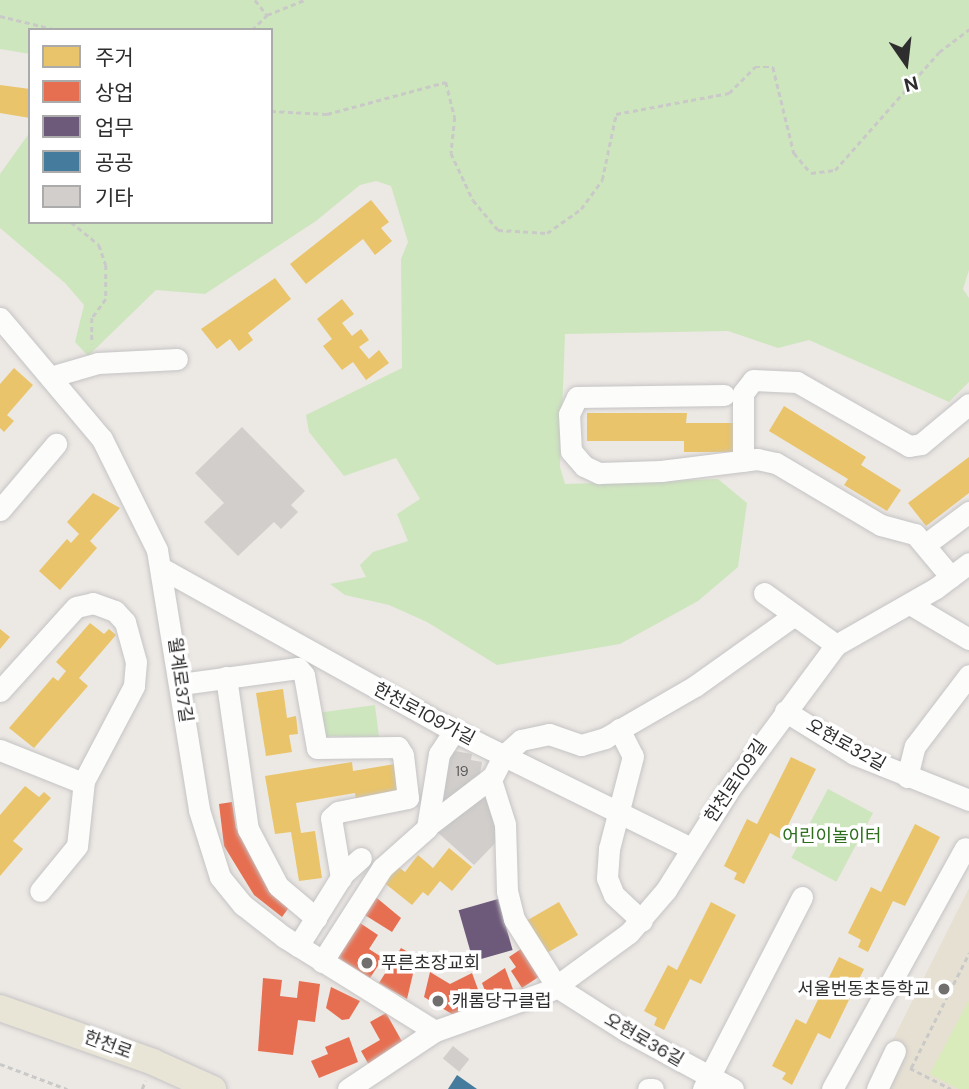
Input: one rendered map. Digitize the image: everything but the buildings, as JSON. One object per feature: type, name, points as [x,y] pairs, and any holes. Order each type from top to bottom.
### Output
[{"type":"main road","name":"한천로","points":[[0,1008],[153,1062],[213,1089]]},
{"type":"street","name":"월계로37길","points":[[0,318],[102,439],[147,525],[163,569],[199,810],[212,864],[243,905],[322,962],[435,1031]]},
{"type":"street","points":[[50,377],[98,363],[177,359]]},
{"type":"street","points":[[743,461],[743,393],[753,380],[797,382],[909,446],[921,444],[969,404]]},
{"type":"street","points":[[724,395],[577,397],[569,414],[571,451],[584,466],[599,472],[662,471],[743,461],[776,463],[881,525],[915,534],[951,577]]},
{"type":"street","points":[[0,510],[56,444]]},
{"type":"street","points":[[926,544],[969,512]]},
{"type":"street","name":"한천로109길","points":[[348,1089],[435,1031],[557,987],[642,921],[785,711],[836,645],[910,604],[969,563]]},
{"type":"street","name":"한천로109가길","points":[[163,569],[454,731],[691,848]]},
{"type":"street","points":[[764,593],[836,645]]},
{"type":"street","points":[[0,691],[76,607],[93,603],[121,615],[136,662],[135,687],[83,783],[77,846],[40,891]]},
{"type":"street","points":[[910,604],[969,639]]},
{"type":"street","points":[[322,962],[382,868],[429,825],[492,778],[503,756],[521,740],[537,734],[556,735],[581,745],[619,729],[695,686],[793,616]]},
{"type":"street","points":[[181,684],[298,668],[304,675],[317,748],[393,747],[401,751],[408,797],[338,812],[331,818],[341,878]]},
{"type":"street","name":"오현로32길","points":[[907,777],[915,747],[969,675]]},
{"type":"street","points":[[226,677],[248,829],[278,886],[316,918]]},
{"type":"street","name":"오현로32길","points":[[785,711],[855,754],[969,800]]},
{"type":"street","points":[[619,729],[632,756],[609,849],[607,878],[614,895],[642,921]]},
{"type":"street","points":[[429,825],[439,754],[454,731]]},
{"type":"street","points":[[0,750],[83,783]]},
{"type":"street","points":[[492,778],[506,832],[507,891],[514,919],[557,987]]},
{"type":"street","points":[[832,1089],[964,848]]},
{"type":"street","points":[[298,946],[341,878],[361,858]]},
{"type":"street","points":[[706,1083],[802,897]]},
{"type":"street","name":"오현로36길","points":[[557,987],[706,1083],[733,1089]]},
{"type":"street","points":[[877,1089],[894,1055]]},
{"type":"street","points":[[648,1089],[653,1089]]},
{"type":"path","points":[[255,0],[267,15]]},
{"type":"path","points":[[254,28],[267,15],[304,0]]},
{"type":"path","points":[[0,16],[49,28]]},
{"type":"path","points":[[273,111],[327,114],[446,82],[455,117],[451,153],[473,200],[498,230],[547,233],[581,209],[602,180],[616,114],[729,93],[755,67],[773,67],[794,153],[811,173],[835,170],[939,52],[969,29]]},
{"type":"path","points":[[73,224],[99,245],[106,265],[106,299],[93,318],[95,342],[85,347],[92,353]]},
{"type":"path","points":[[911,1068],[969,953]]},
{"type":"path","points":[[894,1055],[911,1068],[951,1089]]},
{"type":"path","points":[[0,1064],[67,1089]]},
{"type":"shaded area","name":"서울번동초등학교","points":[[969,888],[969,1089],[868,1089]]},
{"type":"green space","points":[[0,0],[969,0],[969,270],[963,289],[969,298],[969,382],[949,402],[809,340],[778,348],[728,331],[565,334],[560,467],[565,484],[718,479],[747,503],[738,567],[698,601],[620,644],[497,665],[427,622],[389,605],[345,595],[330,584],[366,577],[360,565],[373,552],[408,541],[397,514],[420,499],[396,458],[344,476],[309,432],[306,415],[402,368],[401,259],[408,242],[391,186],[376,181],[360,185],[316,221],[205,294],[156,290],[88,356],[75,342],[84,305],[65,283],[0,228],[0,174],[28,135],[28,224],[273,224],[273,28],[28,28],[28,54],[0,49]]},
{"type":"green space","points":[[375,705],[379,737],[323,736],[317,713]]},
{"type":"green space","name":"어린이놀이터","points":[[828,789],[873,813],[836,882],[791,858]]},
{"type":"green space","points":[[969,1000],[969,1089],[959,1089],[930,1074]]},
{"type":"place","name":"푸른초장교회","points":[[367,963]]},
{"type":"place","name":"서울번동초등학교","points":[[944,989]]},
{"type":"place","name":"캐롬당구클럽","points":[[438,1001]]}]
